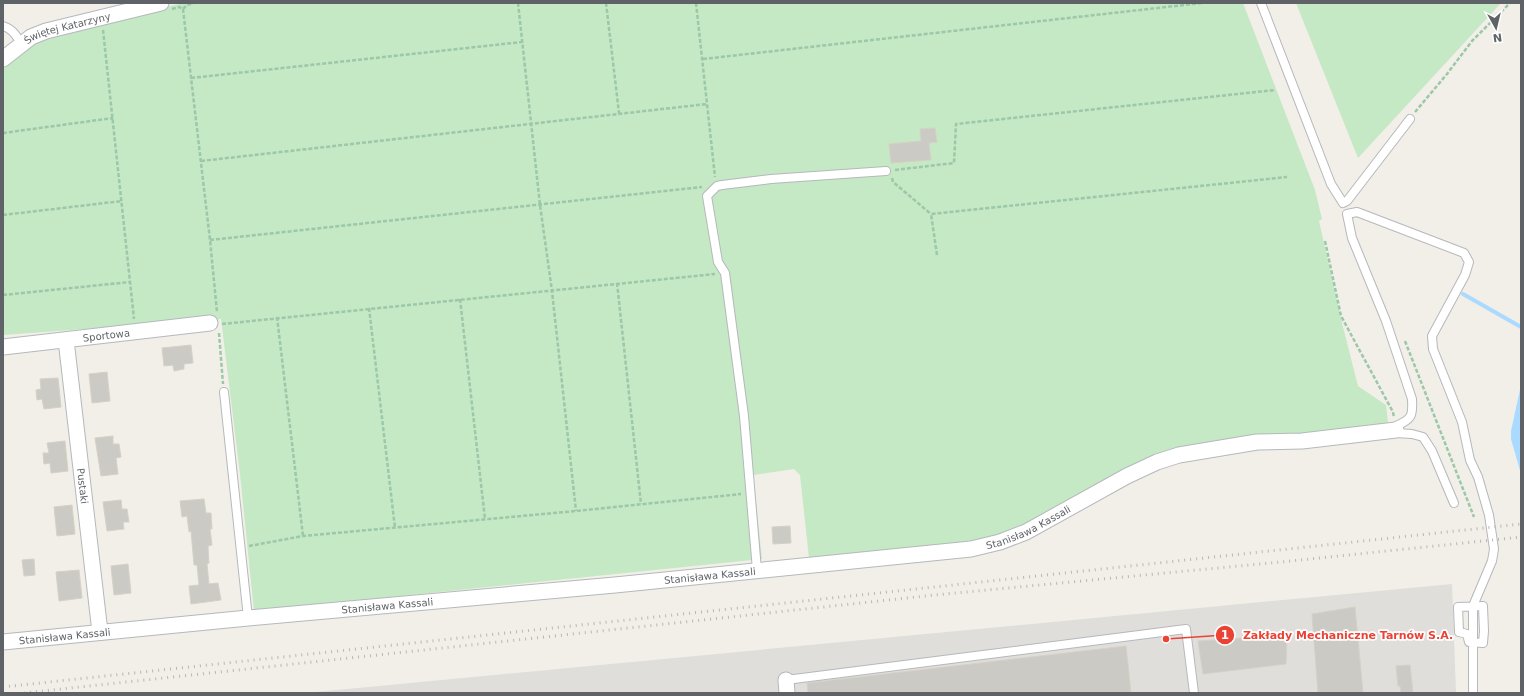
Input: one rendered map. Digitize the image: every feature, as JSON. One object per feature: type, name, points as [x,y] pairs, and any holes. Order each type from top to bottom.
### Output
[{"type":"street","name":"Świętej Katarzyny","points":[[3,59],[32,37],[57,27],[161,3]]},
{"type":"street","name":"Sportowa","points":[[3,347],[214,324]]},
{"type":"street","name":"Pustaki","points":[[66,340],[100,632]]},
{"type":"street","name":"Stanisława Kassali","points":[[3,642],[600,586],[971,549],[1000,542],[1026,532],[1127,476],[1157,462],[1179,455],[1257,442],[1302,441],[1396,428]]},
{"type":"lane","points":[[1261,3],[1331,184],[1343,203],[1410,119]]},
{"type":"lane","points":[[3,26],[13,32],[22,44]]},
{"type":"lane","points":[[757,570],[744,416],[725,273],[718,262],[707,196],[716,182],[771,180],[888,170]]},
{"type":"lane","points":[[1346,198],[1353,214]]},
{"type":"lane","points":[[1454,503],[1432,451],[1423,437],[1412,434],[1396,433],[1396,428],[1408,421],[1413,412],[1412,399],[1386,321],[1352,238],[1347,214],[1357,212],[1464,253],[1469,262],[1465,276],[1432,336],[1432,341],[1433,349],[1462,422],[1470,460],[1478,477],[1490,522],[1494,549],[1492,561],[1473,606],[1473,693]]},
{"type":"lane","points":[[224,392],[248,618]]},
{"type":"lane","points":[[1473,606],[1458,607],[1459,632],[1467,634],[1469,642],[1473,642]]},
{"type":"lane","points":[[786,687],[1186,629],[1194,693]]},
{"type":"path","points":[[194,3],[187,5],[183,9],[210,240],[214,324],[224,392]]},
{"type":"path","points":[[518,3],[540,205],[552,290],[576,511]]},
{"type":"path","points":[[606,3],[619,114]]},
{"type":"path","points":[[210,240],[540,205],[716,182],[696,3]]},
{"type":"path","points":[[702,58],[1202,3]]},
{"type":"path","points":[[1410,119],[1472,41],[1510,3]]},
{"type":"path","points":[[103,28],[136,332]]},
{"type":"path","points":[[191,78],[522,42]]},
{"type":"path","points":[[937,255],[931,214],[893,182],[888,170],[954,163],[956,124],[1275,90]]},
{"type":"path","points":[[201,161],[707,104]]},
{"type":"path","points":[[3,133],[113,118]]},
{"type":"path","points":[[931,214],[1287,177]]},
{"type":"path","points":[[3,215],[122,200]]},
{"type":"path","points":[[1325,241],[1341,316],[1393,412],[1396,428]]},
{"type":"path","points":[[214,324],[725,273]]},
{"type":"path","points":[[3,295],[130,282]]},
{"type":"path","points":[[617,283],[642,504]]},
{"type":"path","points":[[460,299],[486,519]]},
{"type":"path","points":[[369,308],[394,528]]},
{"type":"path","points":[[277,317],[303,536]]},
{"type":"path","points":[[1403,336],[1474,517]]},
{"type":"path","points":[[240,548],[303,536],[751,493]]},
{"type":"shaded area","points":[[1452,584],[1456,693],[305,693]]},
{"type":"green space","points":[[183,3],[1243,3],[1315,190],[1322,219],[1319,221],[1358,386],[1386,405],[1388,423],[1382,426],[1185,449],[1021,530],[966,543],[809,558],[800,475],[794,469],[753,475],[762,559],[254,611],[240,474],[221,319],[3,335],[3,65],[42,37]]},
{"type":"green space","points":[[1296,3],[1501,3],[1358,158]]},
{"type":"water","points":[[1521,385],[1521,474],[1511,439],[1511,431]]},
{"type":"building","points":[[935,128],[937,142],[929,143],[931,160],[891,163],[889,144],[921,141],[920,129]]},
{"type":"building","points":[[191,345],[193,363],[184,364],[184,369],[174,371],[173,365],[164,366],[162,348]]},
{"type":"building","points":[[107,372],[110,401],[92,403],[89,374]]},
{"type":"building","points":[[58,378],[61,407],[44,409],[42,399],[37,400],[36,390],[41,389],[40,379]]},
{"type":"building","points":[[113,436],[113,444],[119,444],[121,457],[116,458],[118,474],[101,476],[95,438]]},
{"type":"building","points":[[65,441],[68,471],[51,473],[50,463],[44,464],[43,453],[49,453],[47,443]]},
{"type":"building","points":[[204,499],[206,513],[211,513],[212,529],[210,529],[212,545],[208,546],[209,563],[207,564],[209,584],[218,583],[221,600],[191,604],[189,586],[199,585],[197,565],[194,565],[191,531],[189,532],[187,516],[182,517],[180,501]]},
{"type":"building","points":[[121,500],[122,509],[127,509],[129,522],[123,522],[124,529],[107,531],[103,502]]},
{"type":"building","points":[[72,505],[75,534],[57,536],[54,507]]},
{"type":"building","points":[[790,526],[791,543],[773,544],[772,527]]},
{"type":"building","points":[[34,559],[35,575],[24,576],[22,560]]},
{"type":"building","points":[[128,564],[131,593],[114,595],[111,566]]},
{"type":"building","points":[[79,570],[82,598],[59,601],[56,572]]},
{"type":"building","points":[[1355,607],[1363,693],[1318,693],[1312,614]]},
{"type":"building","points":[[1287,635],[1286,664],[1203,674],[1198,641]]},
{"type":"building","points":[[1126,646],[1131,693],[808,693],[807,683]]},
{"type":"building","points":[[1410,665],[1413,693],[1401,693],[1400,686],[1398,686],[1396,666]]},
{"type":"waterway","points":[[1463,294],[1521,327]]},
{"type":"railway","points":[[3,687],[1521,524]]},
{"type":"railway","points":[[24,693],[935,595],[1291,561],[1521,537]]},
{"type":"place","name":"Zakłady Mechaniczne Tarnów S.A.","points":[[1166,639]]}]
